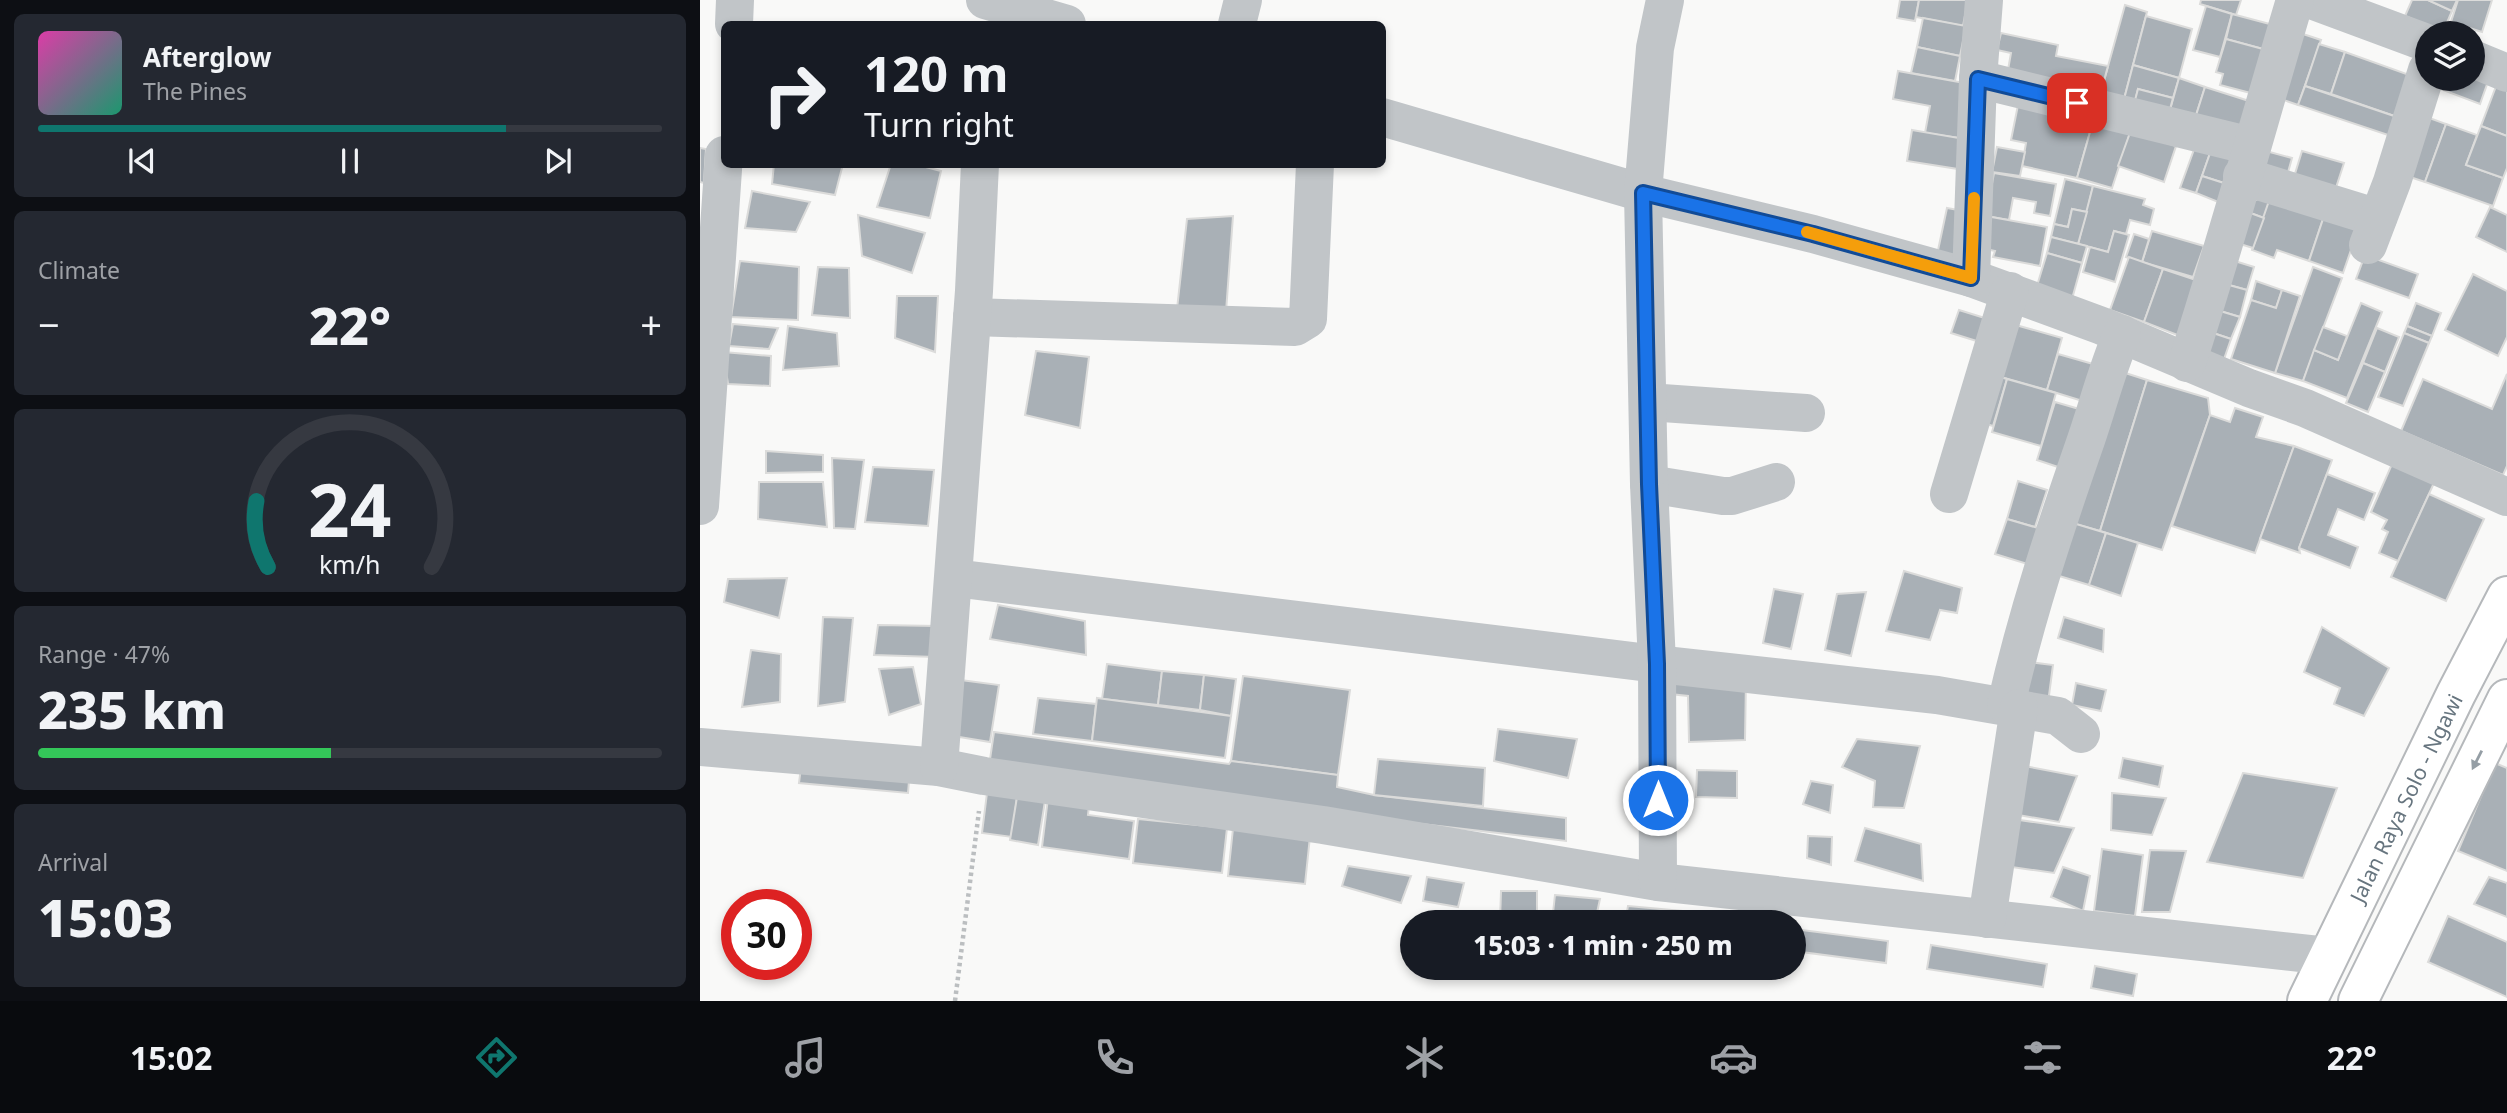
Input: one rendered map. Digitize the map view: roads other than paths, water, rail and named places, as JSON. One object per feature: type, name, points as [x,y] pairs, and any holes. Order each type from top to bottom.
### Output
[{"type":"highway","name":"Jalan Raya Solo - Ngawi","points":[[2308,1001],[2329,956],[2496,646],[2507,596]]},
{"type":"highway","points":[[2365,999],[2505,708]]},
{"type":"street","points":[[734,21],[735,0]]},
{"type":"street","points":[[1238,21],[1243,0]]},
{"type":"street","points":[[1658,883],[1657,664],[1649,484],[1643,193],[1655,48],[1665,0]]},
{"type":"street","points":[[1971,278],[1978,79],[1984,0]]},
{"type":"street","points":[[2187,363],[2215,277],[2295,0]]},
{"type":"street","points":[[2311,0],[2415,39]]},
{"type":"street","points":[[987,9],[1051,21]]},
{"type":"street","points":[[2485,65],[2507,73]]},
{"type":"street","points":[[1978,79],[2247,161],[2373,232],[2420,91]]},
{"type":"street","points":[[1386,118],[1643,193],[1813,234],[2010,291],[2305,408],[2507,497]]},
{"type":"street","points":[[700,506],[723,168]]},
{"type":"street","points":[[939,767],[972,317],[980,168]]},
{"type":"street","points":[[972,317],[1295,327],[1308,319],[1315,168]]},
{"type":"street","points":[[1949,494],[2010,291]]},
{"type":"street","points":[[1987,919],[2022,633],[2098,404],[2109,363],[2122,334]]},
{"type":"street","points":[[1648,402],[1806,413]]},
{"type":"street","points":[[1649,484],[1732,496],[1776,482]]},
{"type":"street","points":[[954,578],[1657,664],[1837,682],[2058,716],[2081,734]]},
{"type":"street","points":[[700,747],[939,767],[984,776],[1323,825],[1658,883],[2329,956]]}]
